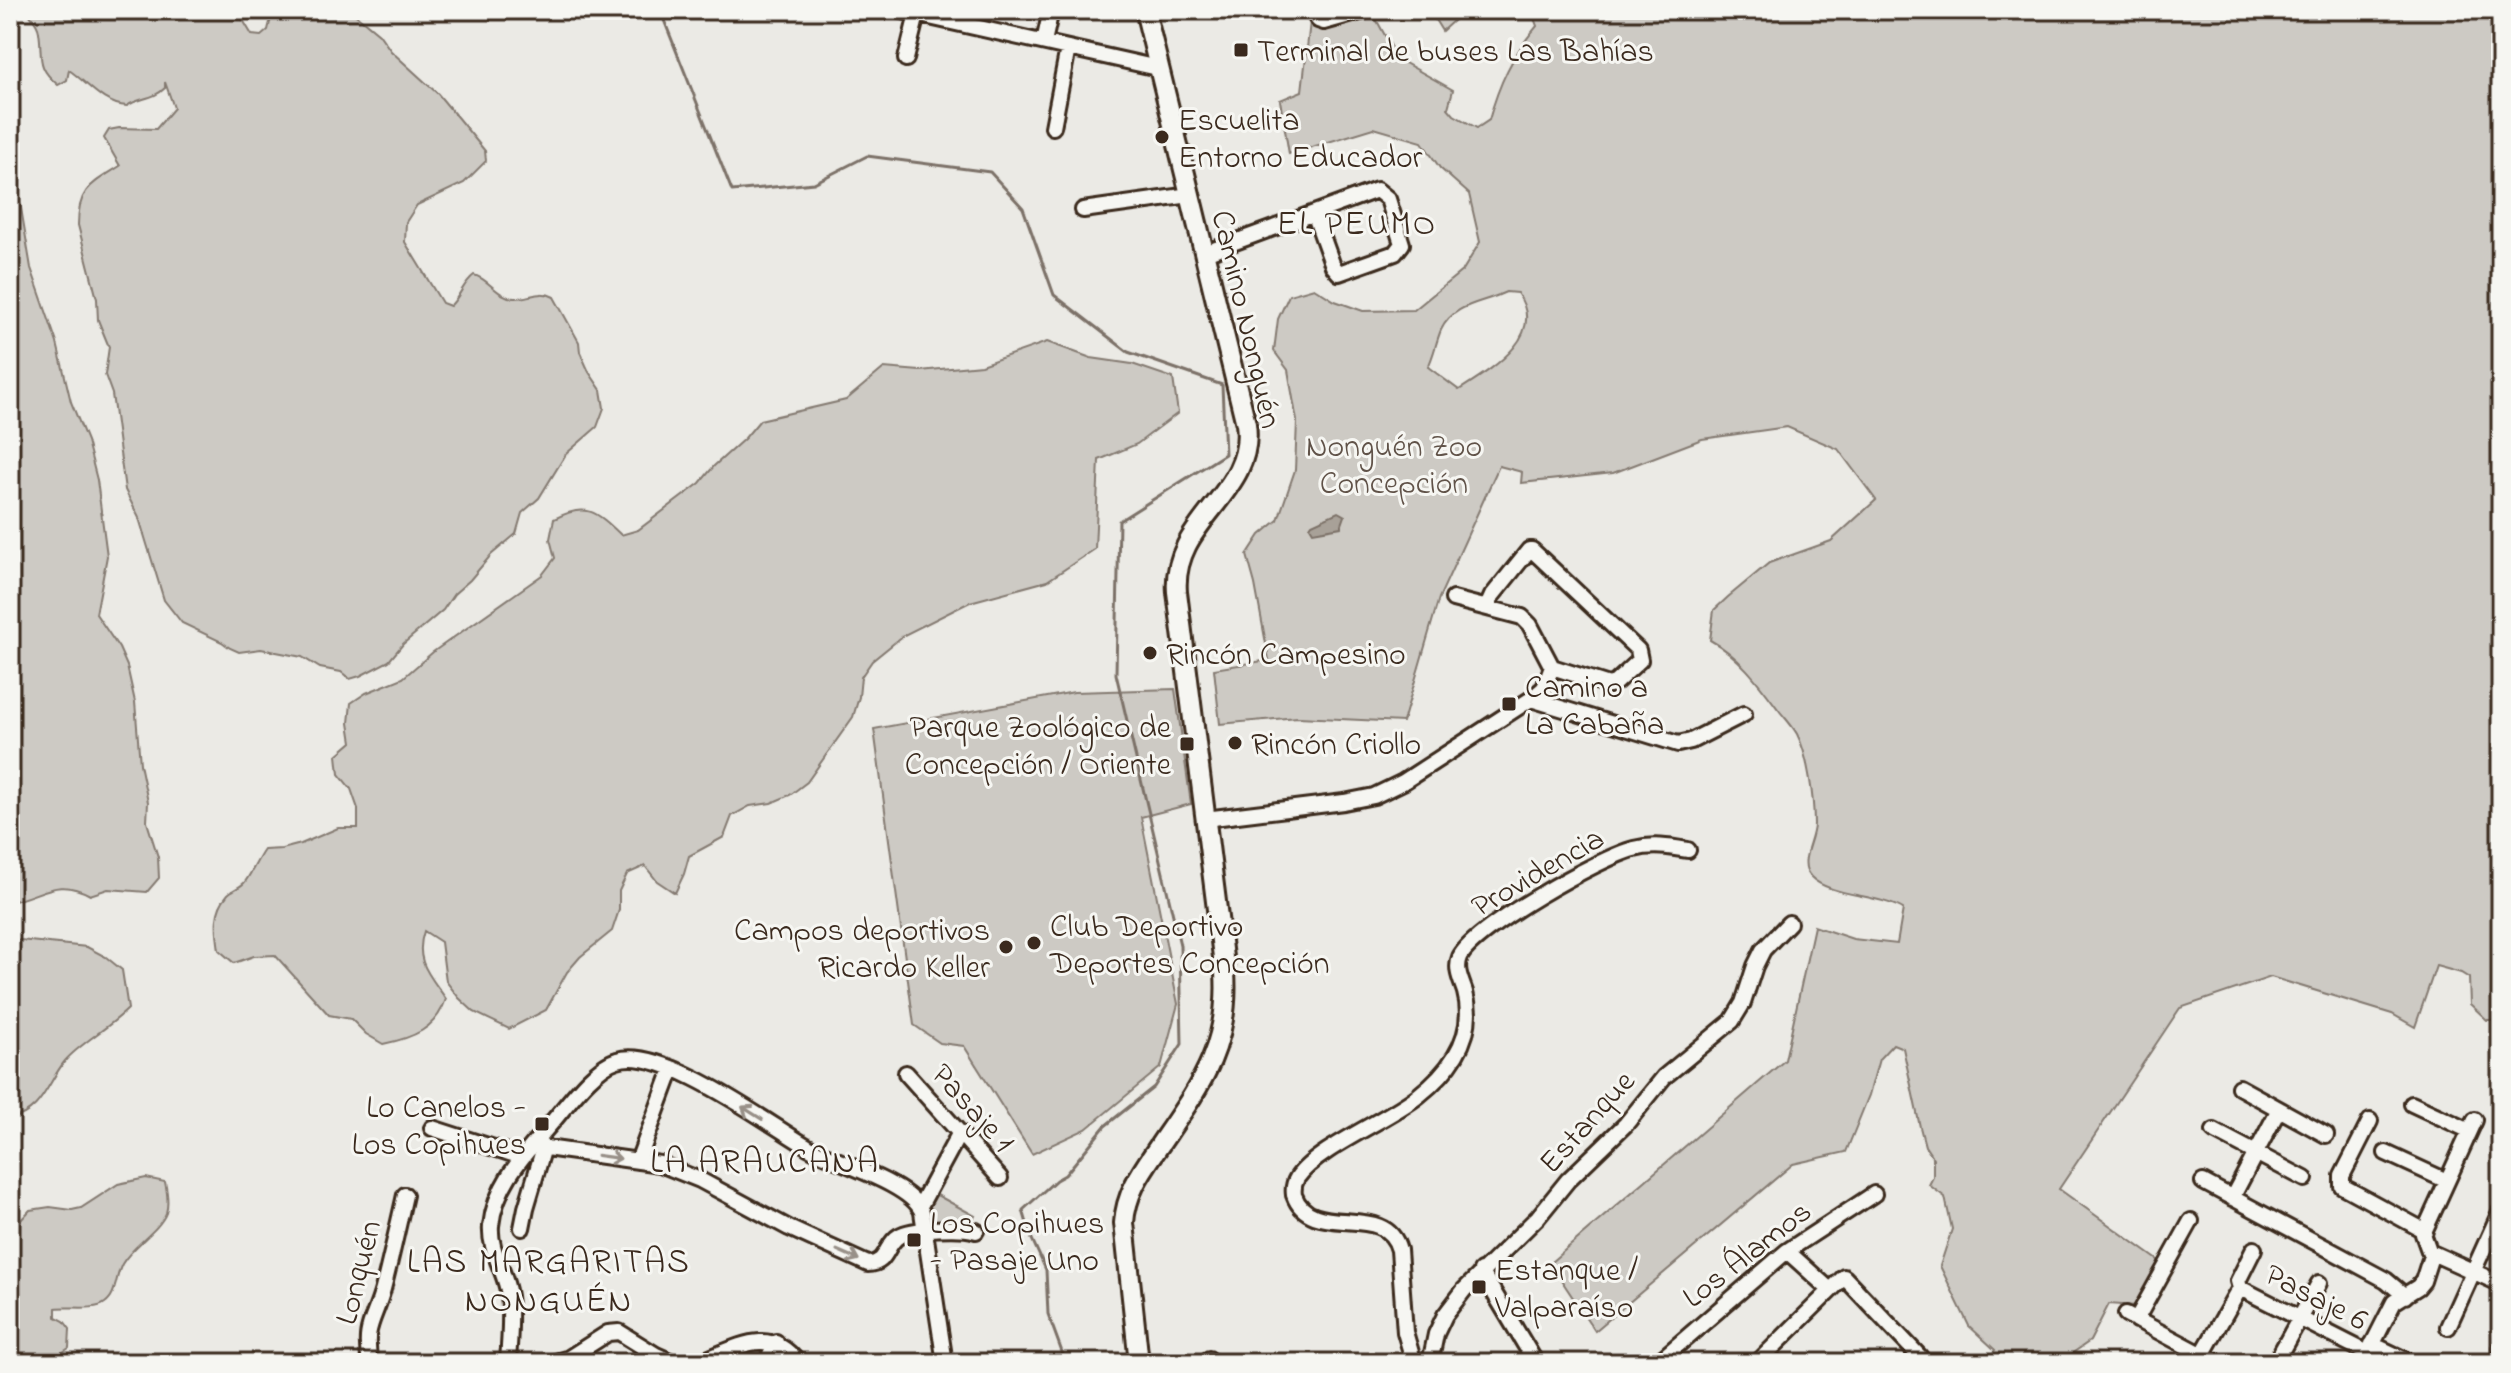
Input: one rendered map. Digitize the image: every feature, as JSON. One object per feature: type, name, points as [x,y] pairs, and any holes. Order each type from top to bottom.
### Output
[{"type":"main road","name":"Camino Nonguén","points":[[1139,1363],[1124,1223],[1127,1201],[1137,1178],[1207,1074],[1225,1015],[1225,973],[1177,592],[1177,571],[1182,551],[1191,535],[1238,473],[1247,442],[1246,424],[1145,10]]},
{"type":"street","points":[[898,10],[1158,68]]},
{"type":"street","points":[[1044,42],[1051,10]]},
{"type":"street","points":[[1312,10],[1318,20],[1324,22],[1367,10]]},
{"type":"street","points":[[906,59],[917,14]]},
{"type":"street","points":[[1053,127],[1068,48]]},
{"type":"street","points":[[1205,253],[1314,213],[1377,190],[1388,199],[1402,244],[1400,250],[1339,273],[1333,266],[1314,213]]},
{"type":"street","points":[[1083,210],[1190,195]]},
{"type":"street","points":[[1487,607],[1492,596],[1532,550],[1599,611],[1640,654],[1640,660],[1609,685],[1552,667]]},
{"type":"street","points":[[1205,819],[1374,796],[1403,782],[1531,699],[1548,681],[1552,667],[1530,625],[1522,617],[1453,599]]},
{"type":"street","points":[[1531,699],[1678,744],[1691,741],[1744,714]]},
{"type":"street","name":"Providencia","points":[[1414,1363],[1407,1345],[1396,1239],[1388,1230],[1376,1225],[1327,1220],[1305,1211],[1294,1195],[1296,1179],[1319,1158],[1415,1099],[1454,1060],[1465,1039],[1468,1020],[1458,965],[1462,954],[1477,936],[1566,880],[1631,850],[1647,846],[1688,850]]},
{"type":"street","name":"Estanque","points":[[1430,1363],[1433,1343],[1445,1315],[1481,1271],[1531,1225],[1568,1180],[1618,1132],[1664,1077],[1732,1021],[1743,1003],[1763,950],[1774,935],[1789,923]]},
{"type":"street","points":[[508,1363],[509,1298],[492,1241],[491,1227],[502,1188],[590,1079],[616,1060],[643,1058],[709,1086],[812,1149],[890,1185],[920,1206],[945,1363]]},
{"type":"street","points":[[638,1161],[672,1069]]},
{"type":"street","name":"Pasaje 1","points":[[906,1073],[1000,1178]]},
{"type":"street","points":[[2239,1087],[2326,1135]]},
{"type":"street","points":[[2368,1353],[2392,1306],[2423,1281],[2431,1260],[2424,1241],[2425,1231],[2472,1125],[2412,1104]]},
{"type":"street","points":[[2232,1198],[2279,1109]]},
{"type":"street","points":[[2370,1121],[2342,1176],[2342,1186],[2425,1231]]},
{"type":"street","points":[[432,1128],[533,1150],[660,1164],[700,1180],[789,1228],[868,1264],[882,1260],[898,1236],[956,1227],[976,1231]]},
{"type":"street","points":[[2214,1131],[2305,1179]]},
{"type":"street","points":[[920,1206],[959,1134]]},
{"type":"street","points":[[522,1228],[533,1150]]},
{"type":"street","points":[[2386,1153],[2447,1181]]},
{"type":"street","points":[[2203,1182],[2386,1280],[2405,1296]]},
{"type":"street","name":"Los Álamos","points":[[1657,1363],[1787,1251],[1874,1194]]},
{"type":"street","name":"Lonquén","points":[[370,1363],[368,1328],[382,1295],[405,1195]]},
{"type":"street","points":[[2448,1327],[2501,1210]]},
{"type":"street","points":[[2191,1221],[2131,1317],[2218,1363]]},
{"type":"street","points":[[2202,1355],[2240,1288],[2238,1281],[2254,1249]]},
{"type":"street","points":[[1787,1251],[1830,1290]]},
{"type":"street","points":[[2430,1252],[2501,1284]]},
{"type":"street","points":[[1481,1271],[1536,1363]]},
{"type":"street","points":[[1757,1363],[1844,1277],[1917,1360]]},
{"type":"street","points":[[2275,1363],[2319,1283]]},
{"type":"street","name":"Pasaje 6","points":[[2240,1288],[2368,1353],[2412,1363]]},
{"type":"street","points":[[552,1363],[569,1358],[608,1333],[619,1332],[674,1363]]},
{"type":"street","points":[[697,1363],[756,1342],[776,1342],[798,1363]]},
{"type":"street","points":[[766,1363],[776,1342]]},
{"type":"shaded area","points":[[969,10],[1028,10],[1026,22]]},
{"type":"shaded area","points":[[1338,512],[1345,516],[1341,527],[1313,532],[1312,524]]},
{"type":"green space","points":[[26,10],[237,10],[252,35],[261,36],[268,30],[273,10],[350,10],[379,34],[391,51],[438,94],[485,151],[486,161],[464,183],[417,205],[406,222],[405,242],[442,303],[450,306],[474,275],[508,297],[544,294],[554,297],[579,342],[589,372],[601,390],[604,408],[597,427],[566,454],[539,498],[522,513],[516,534],[491,555],[443,610],[403,644],[389,661],[350,679],[341,672],[320,668],[302,657],[261,649],[239,652],[182,623],[164,600],[139,518],[125,490],[112,394],[105,375],[109,347],[98,320],[97,299],[78,225],[81,203],[88,188],[120,166],[104,138],[109,130],[156,129],[174,108],[165,82],[165,88],[160,92],[127,106],[110,102],[69,70],[67,80],[58,85],[43,66],[38,29]]},
{"type":"green space","name":"Nonguén Zoo Concepción","points":[[1358,10],[1371,10],[1398,59],[1453,90],[1448,108],[1477,128],[1489,120],[1507,70],[1537,26],[1531,10],[2501,10],[2501,1020],[2487,1020],[2470,1004],[2469,978],[2436,966],[2415,1027],[2392,1014],[2271,977],[2180,1008],[2059,1189],[2162,1263],[2136,1306],[2109,1304],[2090,1341],[2058,1363],[1986,1363],[1995,1350],[1969,1326],[1940,1266],[1952,1229],[1945,1197],[1929,1185],[1933,1177],[1933,1158],[1925,1146],[1903,1048],[1893,1044],[1879,1059],[1869,1095],[1846,1152],[1793,1164],[1595,1331],[1550,1263],[1785,1060],[1814,926],[1853,939],[1897,944],[1903,909],[1829,888],[1807,871],[1806,858],[1814,814],[1810,778],[1801,743],[1793,727],[1747,670],[1710,640],[1714,610],[1728,597],[1769,563],[1831,541],[1876,500],[1838,449],[1787,427],[1702,439],[1613,473],[1521,483],[1522,472],[1499,466],[1439,598],[1403,722],[1298,717],[1220,724],[1214,669],[1269,660],[1247,555],[1260,535],[1278,520],[1295,470],[1297,421],[1288,370],[1274,351],[1278,319],[1289,295],[1314,288],[1335,301],[1363,311],[1414,310],[1463,270],[1480,242],[1469,194],[1440,168],[1422,142],[1374,128],[1289,154],[1280,100],[1302,91],[1310,22],[1341,26]],"holes":[[[1506,292],[1517,293],[1525,309],[1526,323],[1521,337],[1499,362],[1459,390],[1428,367],[1441,330],[1453,314]]]},
{"type":"green space","points":[[1429,10],[1465,10],[1442,31]]},
{"type":"green space","points":[[10,142],[31,268],[57,343],[71,402],[87,441],[97,480],[107,556],[96,614],[127,666],[135,702],[140,764],[148,802],[147,822],[158,857],[159,878],[147,892],[108,889],[90,895],[59,887],[10,902]]},
{"type":"green space","points":[[1047,342],[1091,358],[1132,364],[1173,378],[1178,413],[1137,444],[1099,460],[1095,549],[1047,581],[970,602],[904,635],[872,661],[861,677],[853,717],[807,782],[790,795],[771,803],[750,806],[732,816],[724,837],[689,856],[675,893],[657,881],[645,866],[627,874],[619,891],[619,910],[612,931],[567,972],[546,1010],[509,1029],[474,1012],[446,981],[441,942],[424,931],[422,959],[446,999],[430,1025],[404,1039],[383,1044],[366,1034],[351,1019],[329,1015],[275,955],[254,956],[234,963],[219,950],[218,914],[223,900],[242,885],[264,850],[301,844],[338,828],[358,828],[358,809],[351,789],[339,774],[337,755],[352,742],[349,723],[351,703],[366,693],[403,678],[433,652],[542,575],[555,558],[550,539],[554,519],[583,510],[597,515],[621,535],[638,530],[700,483],[760,420],[846,400],[884,368],[920,371],[981,365]]},
{"type":"green space","name":"Club Deportivo Deportes Concepción","points":[[1175,689],[1191,804],[1141,817],[1178,1004],[1161,1067],[1086,1129],[1032,1154],[964,1046],[940,1043],[914,1025],[874,729],[1074,692]]},
{"type":"green space","points":[[10,939],[87,947],[106,957],[122,970],[128,1009],[71,1055],[37,1104],[21,1116],[10,1119]]},
{"type":"green space","points":[[146,1178],[165,1182],[166,1213],[158,1226],[122,1264],[109,1300],[95,1307],[56,1308],[56,1317],[70,1329],[69,1348],[41,1360],[10,1363],[10,1232],[30,1210],[81,1208],[118,1184]]},
{"type":"green space","points":[[935,1194],[975,1216],[972,1221],[953,1218],[932,1222],[933,1213],[928,1203]]},
{"type":"waterway","points":[[660,10],[732,191],[814,183],[867,156],[990,172],[1023,208],[1054,295],[1128,352],[1222,385],[1225,454],[1119,521],[1116,674],[1180,945],[1182,1044],[1154,1087],[1105,1126],[1065,1175],[1023,1210],[1046,1270],[1048,1314],[1066,1363]]},
{"type":"place","name":"Terminal de buses Las Bahías","points":[[1241,50]]},
{"type":"place","name":"Escuelita Entorno Educador","points":[[1162,137]]},
{"type":"place","name":"Rincón Campesino","points":[[1150,653]]},
{"type":"place","name":"Camino a La Cabaña","points":[[1509,704]]},
{"type":"place","name":"Rincón Criollo","points":[[1235,743]]},
{"type":"place","name":"Parque Zoológico de Concepción / Oriente","points":[[1187,744]]},
{"type":"place","name":"Club Deportivo Deportes Concepción","points":[[1034,943]]},
{"type":"place","name":"Campos deportivos Ricardo Keller","points":[[1006,947]]},
{"type":"place","name":"Lo Canelos - Los Copihues","points":[[542,1124]]},
{"type":"place","name":"Los Copihues - Pasaje Uno","points":[[914,1240]]},
{"type":"place","name":"Estanque / Valparaíso","points":[[1479,1287]]},
{"type":"district","name":"EL PEUMO","points":[[1357,222]]},
{"type":"district","name":"LA ARAUCANA","points":[[765,1160]]},
{"type":"district","name":"LAS MARGARITAS NONGUÉN","points":[[549,1280]]}]
